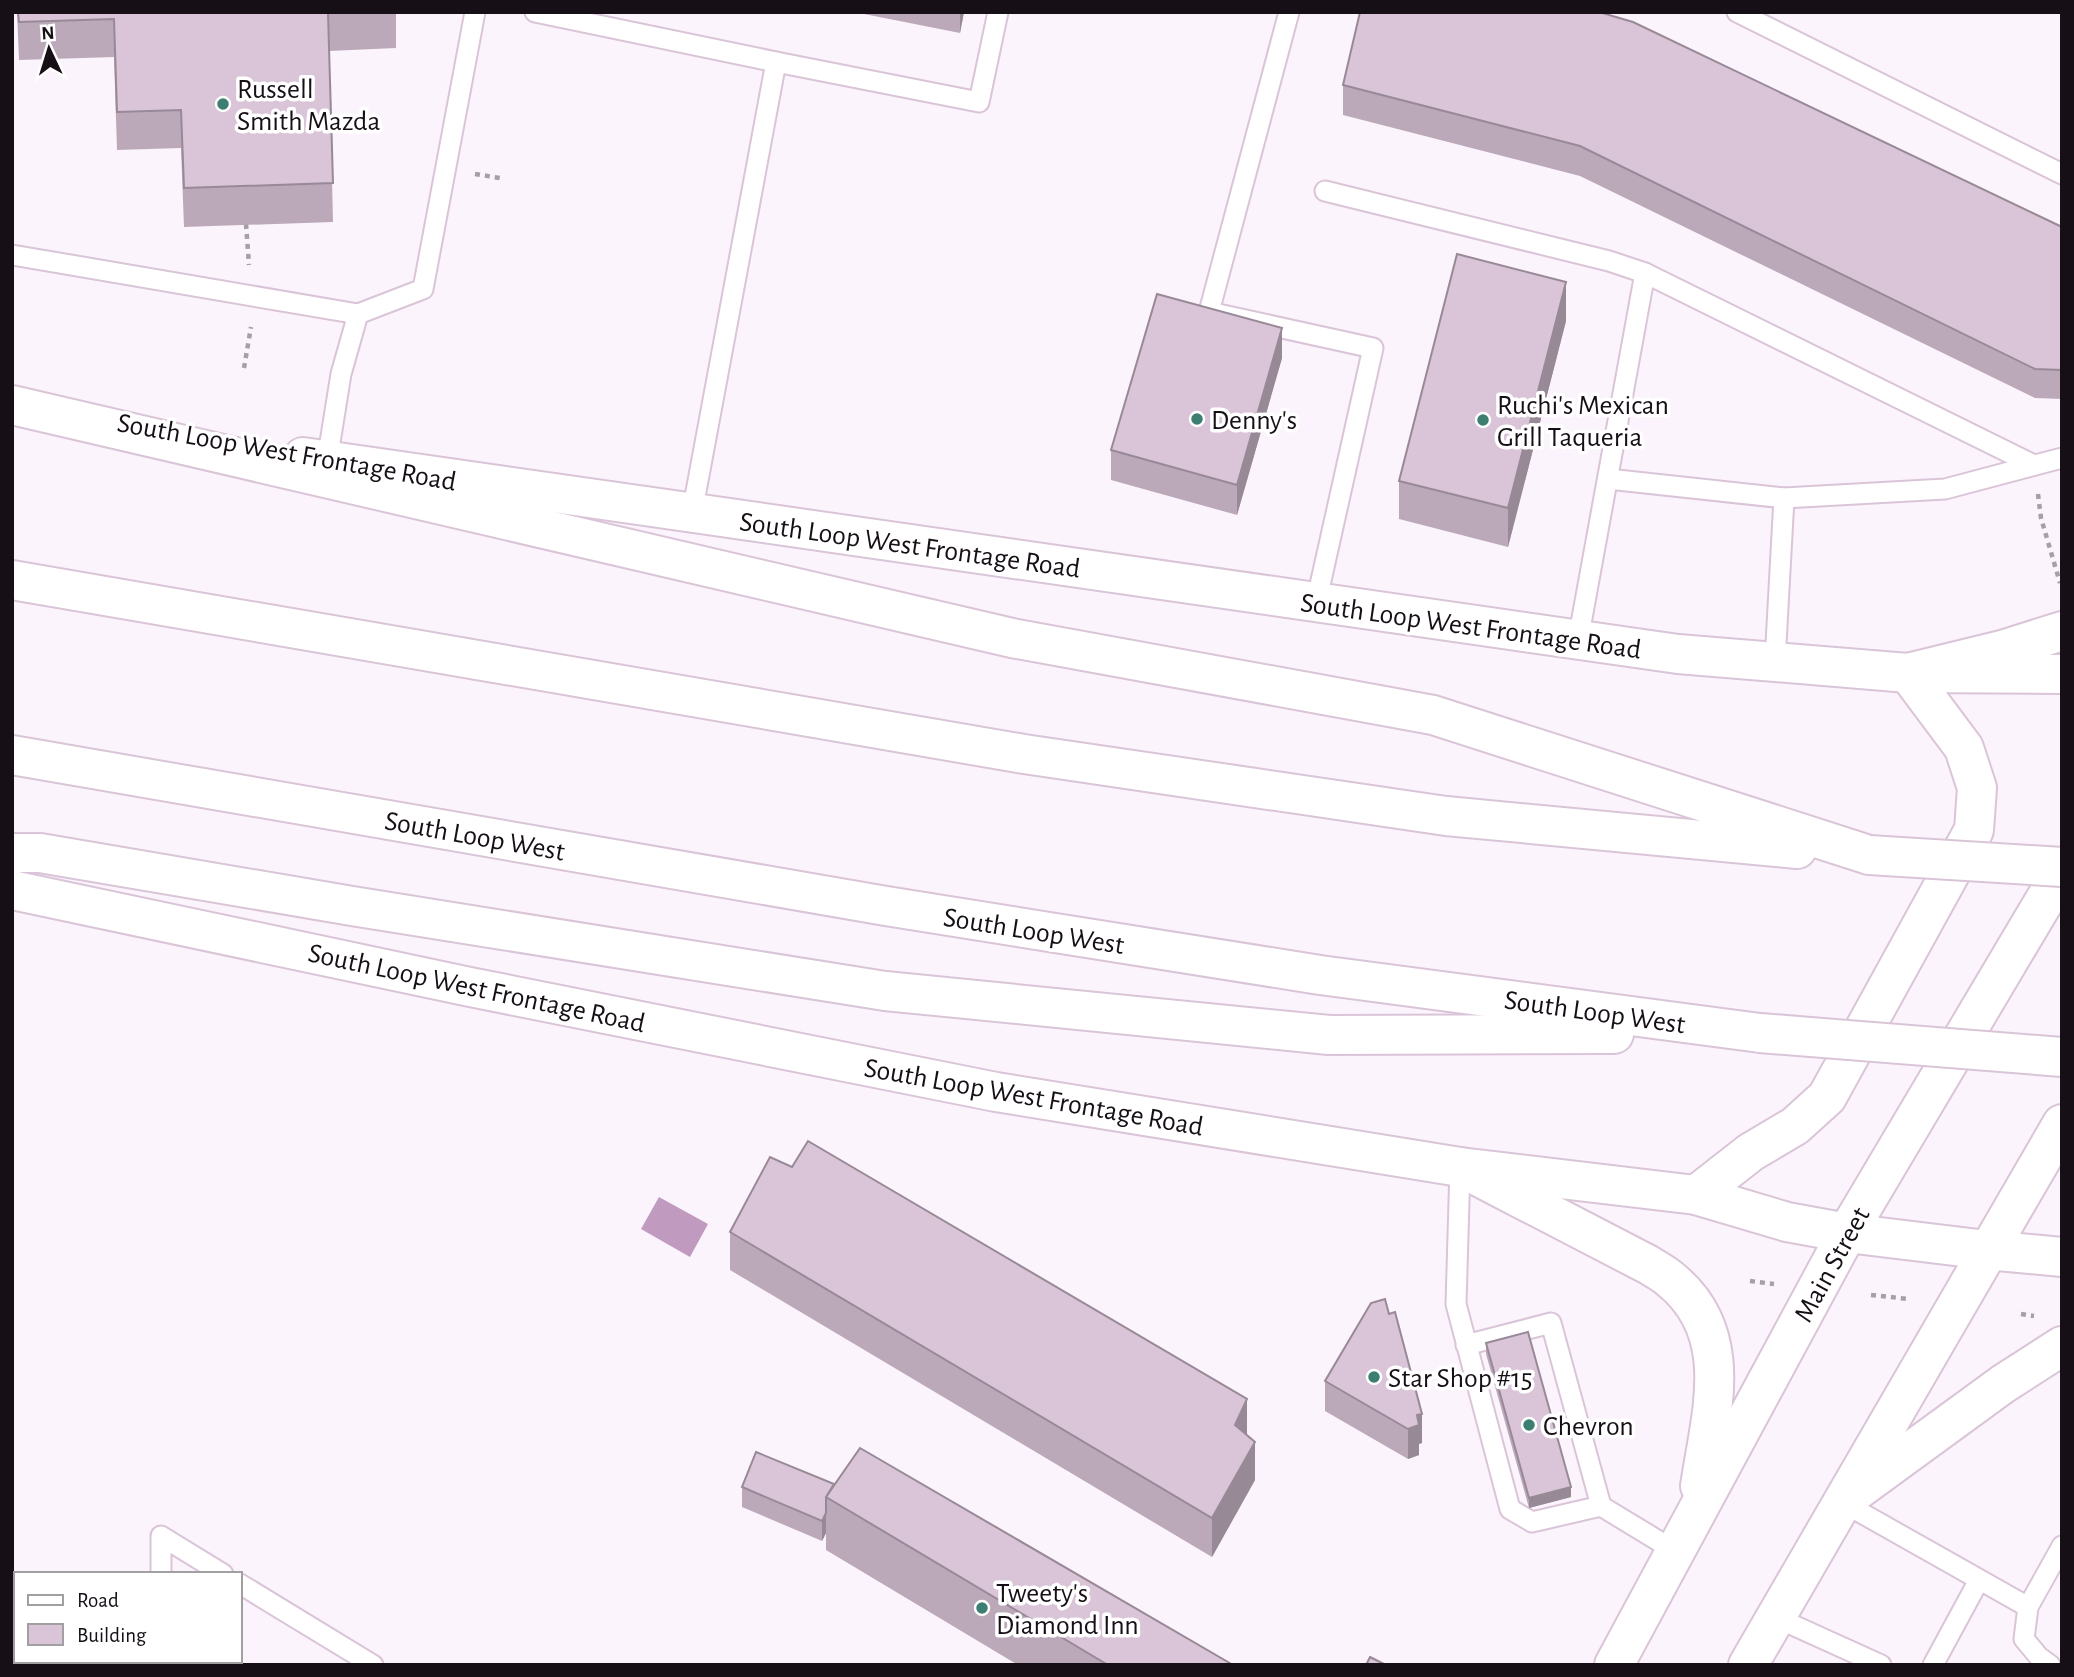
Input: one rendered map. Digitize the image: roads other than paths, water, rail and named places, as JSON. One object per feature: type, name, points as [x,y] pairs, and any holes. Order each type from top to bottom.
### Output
[{"type":"main road","name":"South Loop West Frontage Road","points":[[12,404],[327,461],[1678,654],[1908,673],[2062,674]]},
{"type":"main road","points":[[12,404],[1012,638],[1433,715],[1869,855]]},
{"type":"main road","points":[[12,580],[1024,754],[1446,816],[1869,855],[2062,869]]},
{"type":"main road","points":[[1696,1195],[1751,1152],[1795,1126],[1827,1097],[1974,830],[1978,788],[1964,748],[1908,673],[2002,650],[2062,631]]},
{"type":"main road","name":"South Loop West","points":[[12,755],[886,906],[1320,975],[1760,1033],[2062,1056]]},
{"type":"main road","points":[[12,853],[40,853],[885,991],[1329,1035],[1760,1033]]},
{"type":"main road","name":"Main Street","points":[[1614,1665],[1847,1233],[2062,869]]},
{"type":"main road","name":"South Loop West Frontage Road","points":[[12,890],[470,987],[996,1091],[1460,1167],[1696,1195],[1774,1219],[1847,1233],[1987,1251],[2062,1257]]},
{"type":"main road","points":[[1748,1665],[2062,1124]]},
{"type":"main road","points":[[1460,1167],[1647,1264],[1670,1279],[1690,1299],[1704,1323],[1713,1349],[1716,1377],[1697,1509]]},
{"type":"main road","points":[[1842,1502],[2003,1384],[2062,1346]]},
{"type":"lane","points":[[12,255],[358,314],[423,289],[475,12]]},
{"type":"lane","points":[[535,12],[589,17],[776,62],[979,102],[998,12]]},
{"type":"lane","points":[[1289,12],[1209,312],[1373,348],[1316,603]]},
{"type":"lane","points":[[1737,12],[2062,174]]},
{"type":"lane","points":[[692,513],[776,62]]},
{"type":"lane","points":[[1325,191],[1609,261],[1645,273],[2034,465]]},
{"type":"lane","points":[[1578,640],[1645,273]]},
{"type":"lane","points":[[327,461],[341,374],[358,314]]},
{"type":"lane","points":[[1608,479],[1784,498],[1945,489],[2062,458]]},
{"type":"lane","points":[[1775,662],[1784,498]]},
{"type":"lane","points":[[1460,1167],[1456,1304],[1510,1509],[1532,1522],[1601,1506]]},
{"type":"lane","points":[[1466,1345],[1552,1323],[1601,1506],[1675,1551]]},
{"type":"lane","points":[[1842,1502],[2028,1607]]},
{"type":"lane","points":[[161,1572],[161,1536],[220,1572]]},
{"type":"lane","points":[[2050,1665],[2039,1657],[2024,1639],[2028,1607],[2062,1546]]},
{"type":"lane","points":[[1933,1665],[1979,1580]]},
{"type":"lane","points":[[242,1585],[373,1665]]},
{"type":"lane","points":[[1775,1617],[1881,1665]]},
{"type":"place","name":"Russell Smith Mazda","points":[[223,104]]},
{"type":"place","name":"Denny's","points":[[1197,419]]},
{"type":"place","name":"Ruchi's Mexican Grill Taqueria","points":[[1483,420]]},
{"type":"place","name":"Star Shop #15","points":[[1374,1377]]},
{"type":"place","name":"Chevron","points":[[1529,1425]]},
{"type":"place","name":"Tweety's Diamond Inn","points":[[982,1608]]}]
